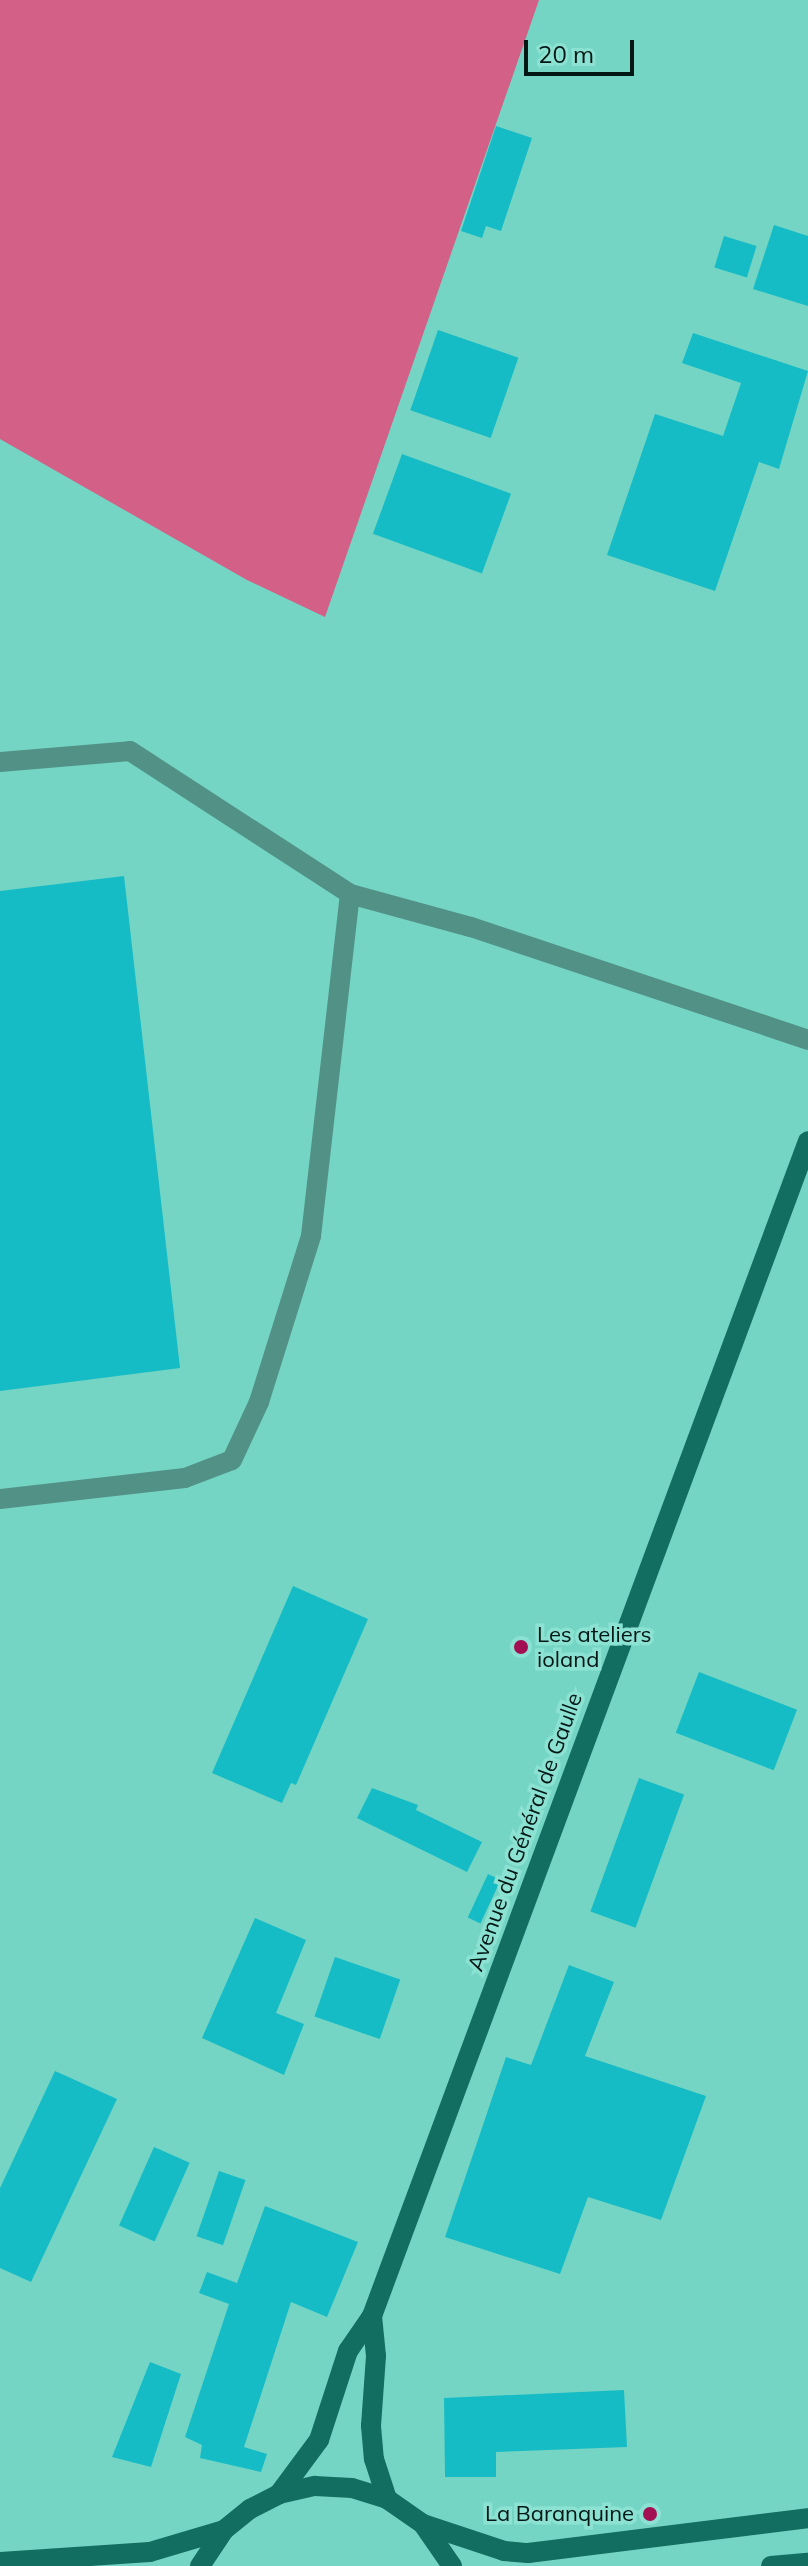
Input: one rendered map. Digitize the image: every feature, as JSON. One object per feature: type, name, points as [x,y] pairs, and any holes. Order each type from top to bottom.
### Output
[{"type":"street","name":"Avenue du Général de Gaulle","points":[[279,2494],[319,2440],[348,2351],[372,2316],[808,1141]]},
{"type":"street","name":"Avenue du Général de Gaulle","points":[[372,2316],[376,2356],[371,2426],[374,2459],[387,2499]]},
{"type":"street","points":[[0,2562],[150,2552],[224,2530],[279,2494],[328,2487],[387,2499],[423,2524],[504,2551],[528,2553],[808,2518]]},
{"type":"street","points":[[423,2524],[452,2566]]},
{"type":"street","points":[[200,2566],[224,2530]]},
{"type":"street","points":[[771,2566],[808,2563]]},
{"type":"lane","points":[[0,762],[130,751],[350,894],[471,927],[808,1040]]},
{"type":"lane","points":[[0,1499],[185,1478],[232,1460],[259,1402],[311,1236],[350,894]]},
{"type":"shaded area","points":[[0,0],[808,0],[808,2566],[0,2566]]},
{"type":"shaded area","points":[[0,0],[539,0],[325,617],[247,580],[0,439]]},
{"type":"building","points":[[496,126],[532,138],[501,231],[486,226],[482,238],[461,231]]},
{"type":"building","points":[[774,225],[808,236],[808,306],[753,289]]},
{"type":"building","points":[[724,236],[757,246],[747,277],[714,268]]},
{"type":"building","points":[[438,330],[518,358],[491,438],[410,410]]},
{"type":"building","points":[[693,333],[808,371],[779,469],[759,462],[715,591],[607,555],[655,414],[723,436],[741,383],[682,363]]},
{"type":"building","points":[[402,454],[511,494],[482,574],[373,534]]},
{"type":"building","points":[[124,876],[180,1368],[0,1391],[0,891]]},
{"type":"building","points":[[293,1586],[368,1619],[296,1785],[291,1783],[282,1803],[212,1773]]},
{"type":"building","points":[[699,1672],[797,1710],[774,1770],[676,1733]]},
{"type":"building","points":[[639,1778],[684,1794],[636,1928],[590,1911]]},
{"type":"building","points":[[372,1788],[418,1805],[416,1810],[482,1842],[467,1872],[357,1818]]},
{"type":"building","points":[[488,1874],[501,1880],[480,1923],[468,1918]]},
{"type":"building","points":[[255,1918],[306,1940],[276,2013],[304,2024],[284,2075],[202,2038]]},
{"type":"building","points":[[335,1957],[400,1979],[380,2039],[314,2017]]},
{"type":"building","points":[[569,1965],[614,1982],[585,2056],[706,2096],[661,2220],[588,2197],[560,2274],[445,2237],[506,2057],[531,2065]]},
{"type":"building","points":[[55,2071],[117,2099],[31,2282],[0,2268],[0,2188]]},
{"type":"building","points":[[154,2147],[190,2163],[155,2241],[119,2226]]},
{"type":"building","points":[[219,2171],[245,2180],[223,2245],[197,2236]]},
{"type":"building","points":[[265,2206],[358,2242],[327,2317],[291,2302],[244,2447],[267,2454],[261,2472],[200,2458],[202,2445],[185,2437],[229,2304],[199,2293],[207,2272],[237,2283]]},
{"type":"building","points":[[150,2362],[181,2374],[151,2467],[112,2457]]},
{"type":"building","points":[[624,2390],[627,2447],[496,2452],[496,2477],[445,2477],[444,2398]]},
{"type":"place","name":"Les ateliers ioland","points":[[521,1647]]},
{"type":"place","name":"La Baranquine","points":[[650,2514]]}]
